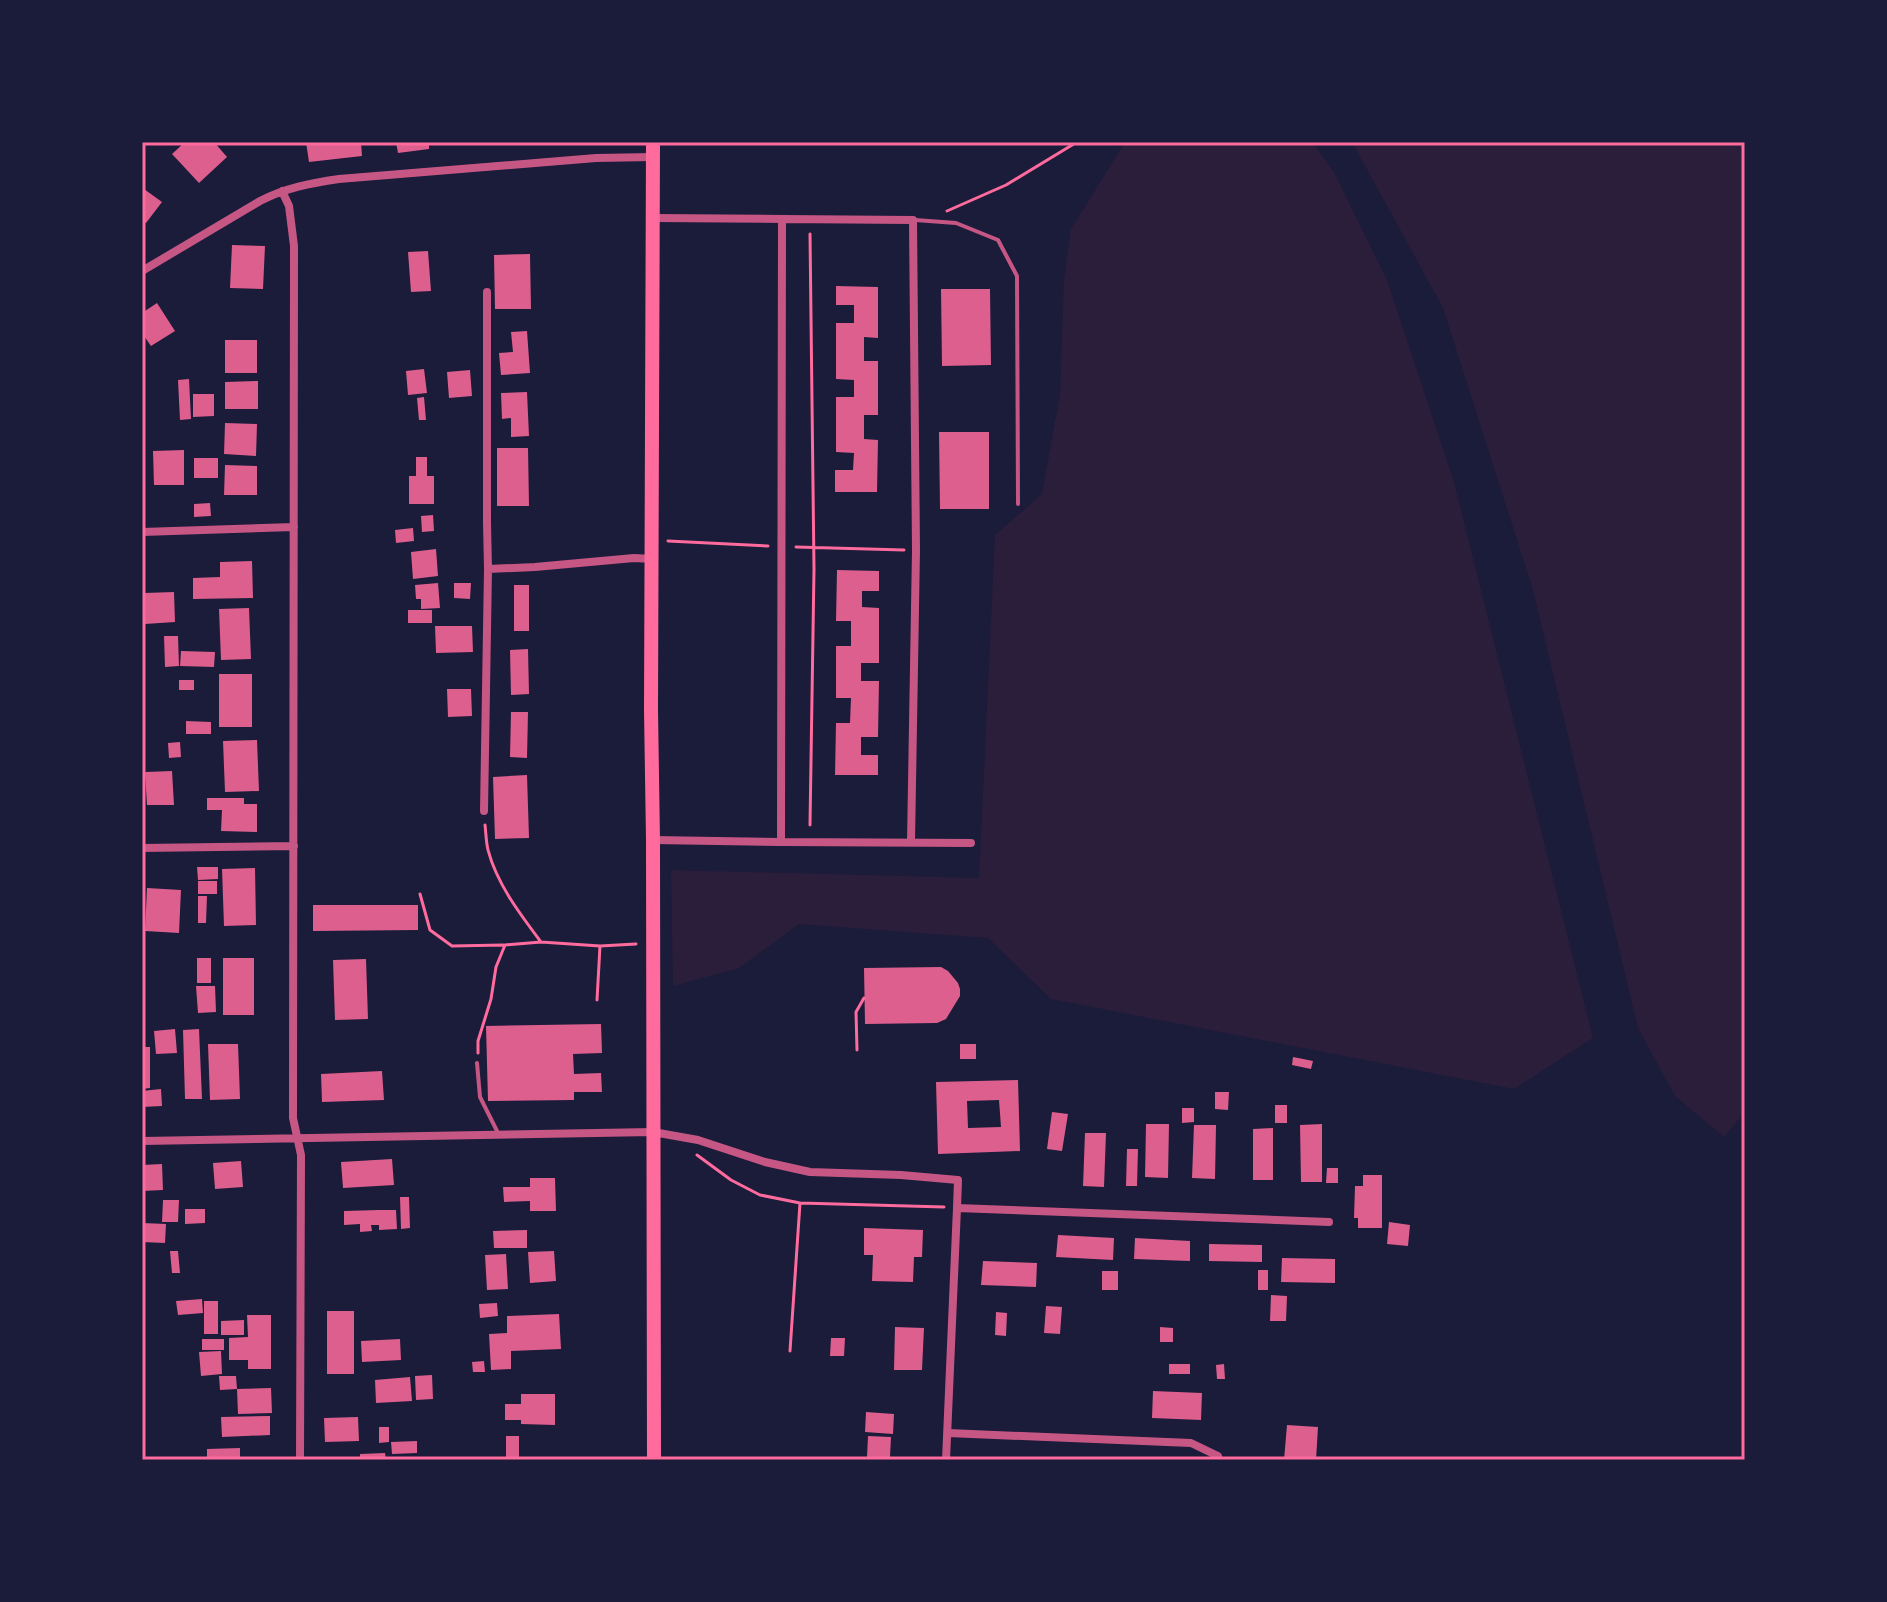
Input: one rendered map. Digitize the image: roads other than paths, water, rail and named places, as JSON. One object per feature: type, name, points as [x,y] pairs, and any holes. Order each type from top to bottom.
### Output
[{"type":"main road","points":[[653,150],[651,710],[654,1460]]},
{"type":"street","points":[[142,271],[260,201],[303,185],[653,150]]},
{"type":"street","points":[[282,191],[291,216],[294,246],[293,1118],[301,1155],[300,1460]]},
{"type":"street","points":[[653,218],[913,220],[916,550],[911,842]]},
{"type":"street","points":[[781,842],[782,219]]},
{"type":"street","points":[[484,811],[488,569],[487,292]]},
{"type":"street","points":[[142,532],[294,527]]},
{"type":"street","points":[[488,569],[653,559]]},
{"type":"street","points":[[653,840],[971,843]]},
{"type":"street","points":[[142,848],[294,846]]},
{"type":"street","points":[[142,1141],[653,1132],[698,1140],[765,1162],[810,1172],[958,1180],[946,1460]]},
{"type":"street","points":[[957,1208],[1329,1222]]},
{"type":"street","points":[[948,1433],[1191,1443],[1218,1456],[1219,1460]]},
{"type":"lane","points":[[913,220],[956,223],[998,240],[1017,276],[1018,504]]},
{"type":"lane","points":[[477,1063],[480,1097],[498,1134]]}]
